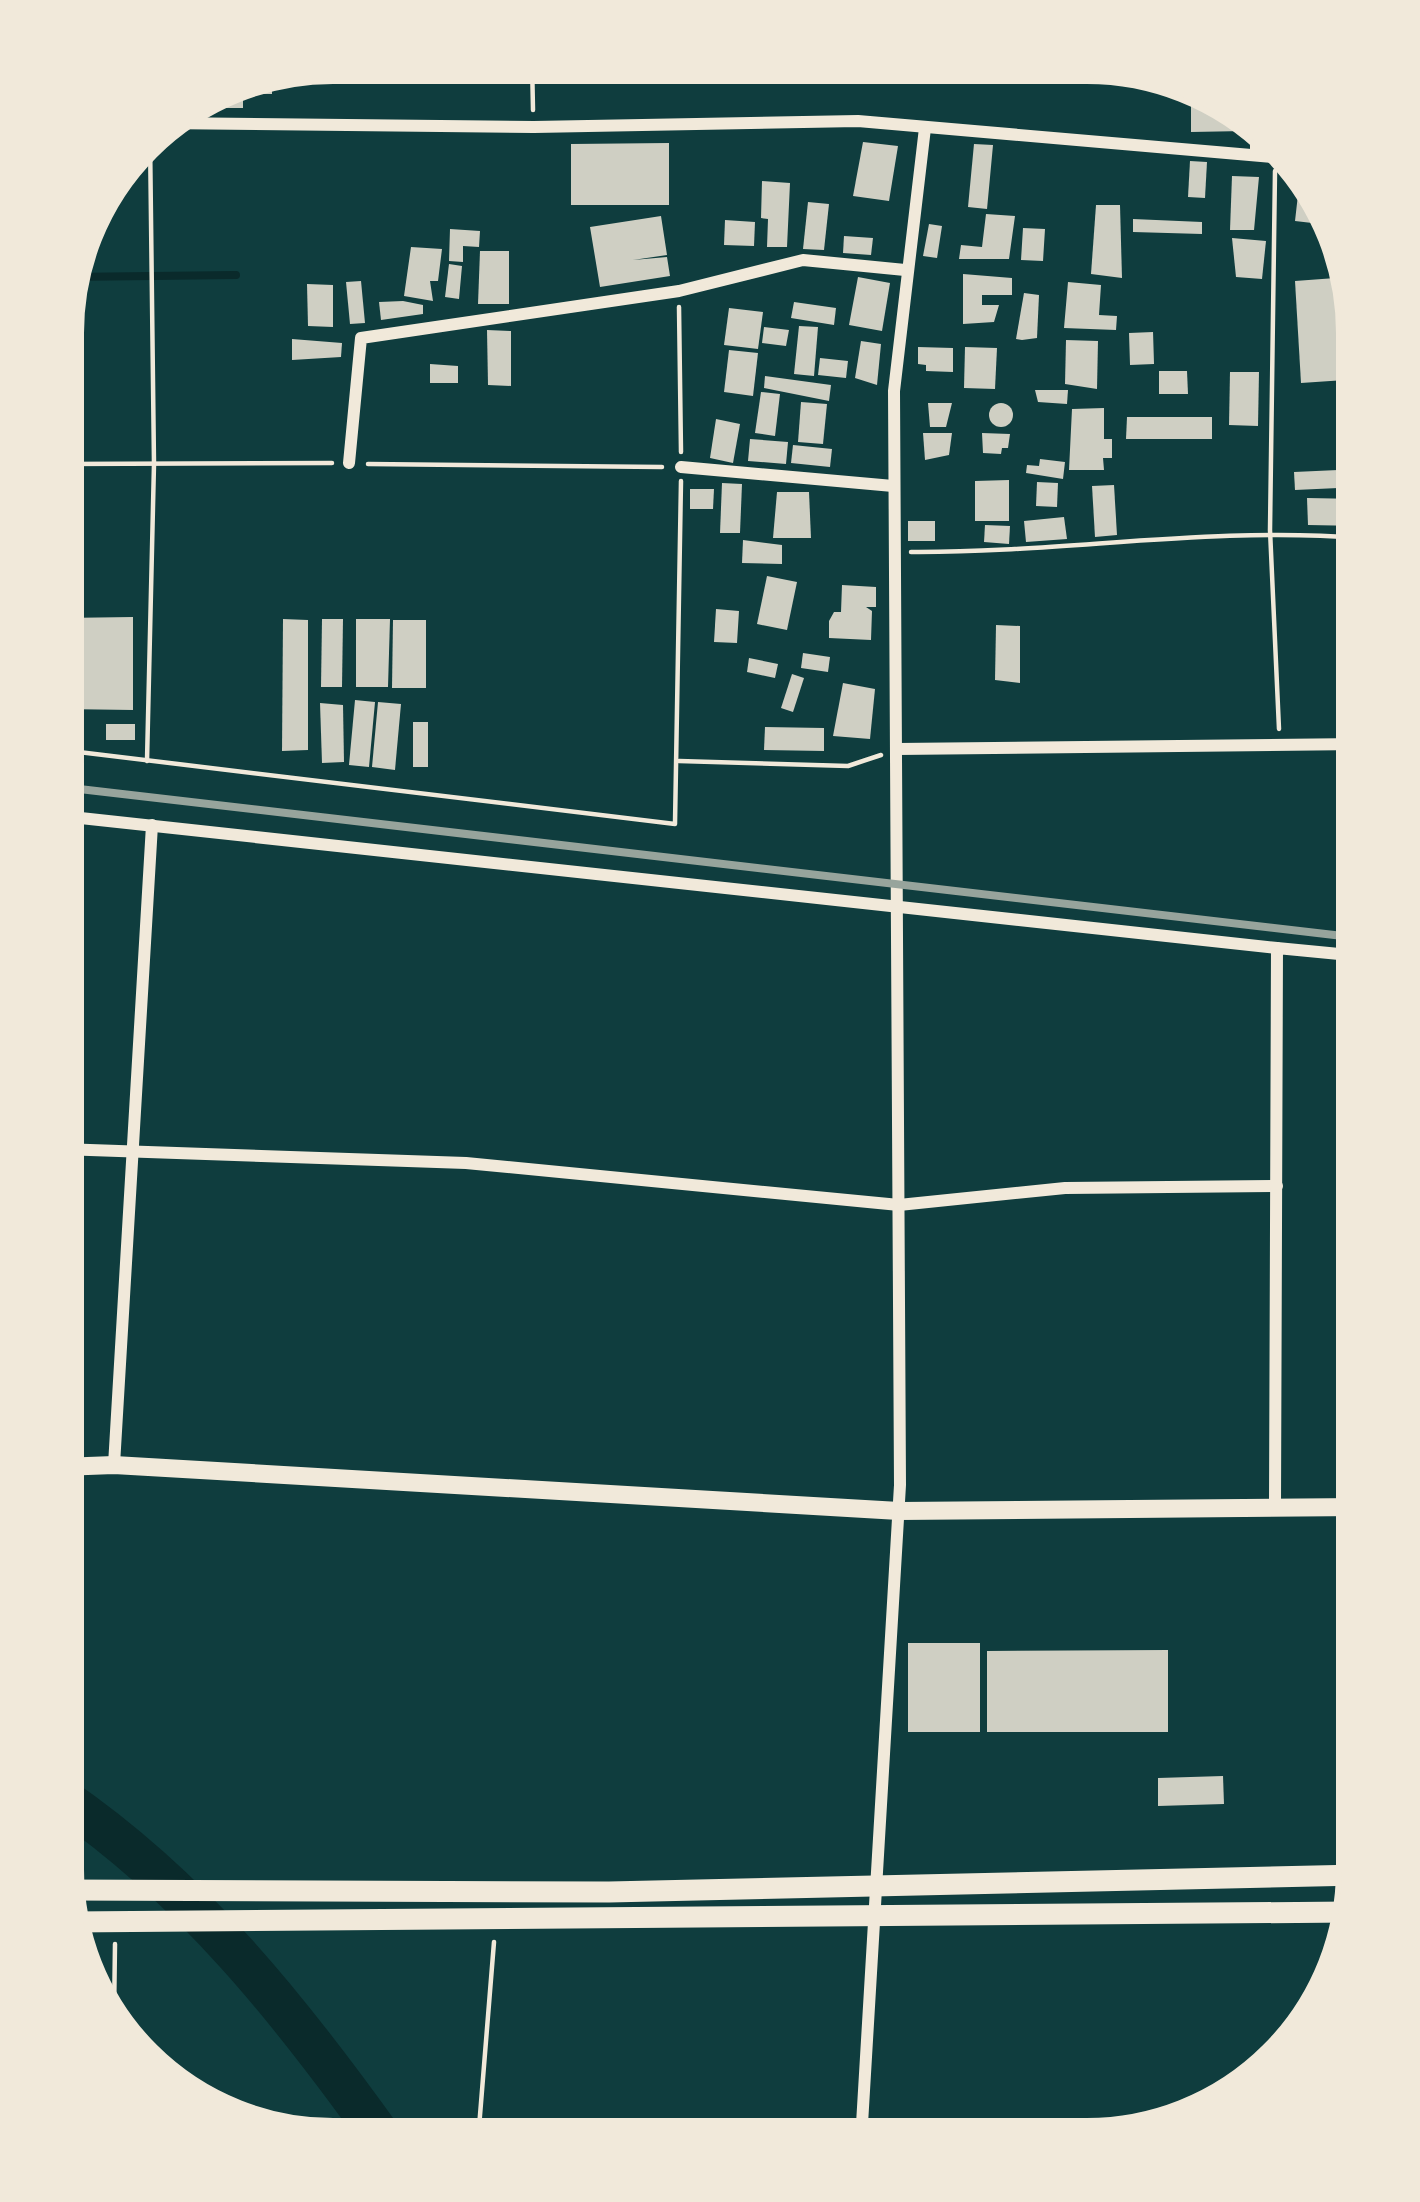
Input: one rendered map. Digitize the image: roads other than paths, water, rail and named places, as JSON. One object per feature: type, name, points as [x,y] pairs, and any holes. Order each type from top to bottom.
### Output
[{"type":"highway","points":[[82,1890],[609,1892],[1338,1875]]},
{"type":"highway","points":[[87,1922],[1335,1912]]},
{"type":"main road","points":[[81,1466],[899,1511],[1338,1506]]},
{"type":"street","points":[[194,123],[533,127],[858,121],[1263,154]]},
{"type":"street","points":[[862,2121],[899,1511],[893,485],[905,271],[925,128]]},
{"type":"street","points":[[1256,147],[1256,152]]},
{"type":"street","points":[[349,464],[361,338],[679,291],[803,260],[905,271]]},
{"type":"street","points":[[681,467],[893,485]]},
{"type":"street","points":[[897,749],[1339,743]]},
{"type":"street","points":[[81,818],[896,910],[1339,954]]},
{"type":"street","points":[[114,1465],[152,825]]},
{"type":"street","points":[[1275,1504],[1277,948]]},
{"type":"street","points":[[81,1150],[466,1163],[899,1205],[1065,1188],[1277,1186]]},
{"type":"waterway","points":[[88,277],[236,275]]},
{"type":"waterway","points":[[81,1813],[196,1911],[275,1998],[369,2121]]},
{"type":"railway","points":[[81,789],[1339,936]]}]
